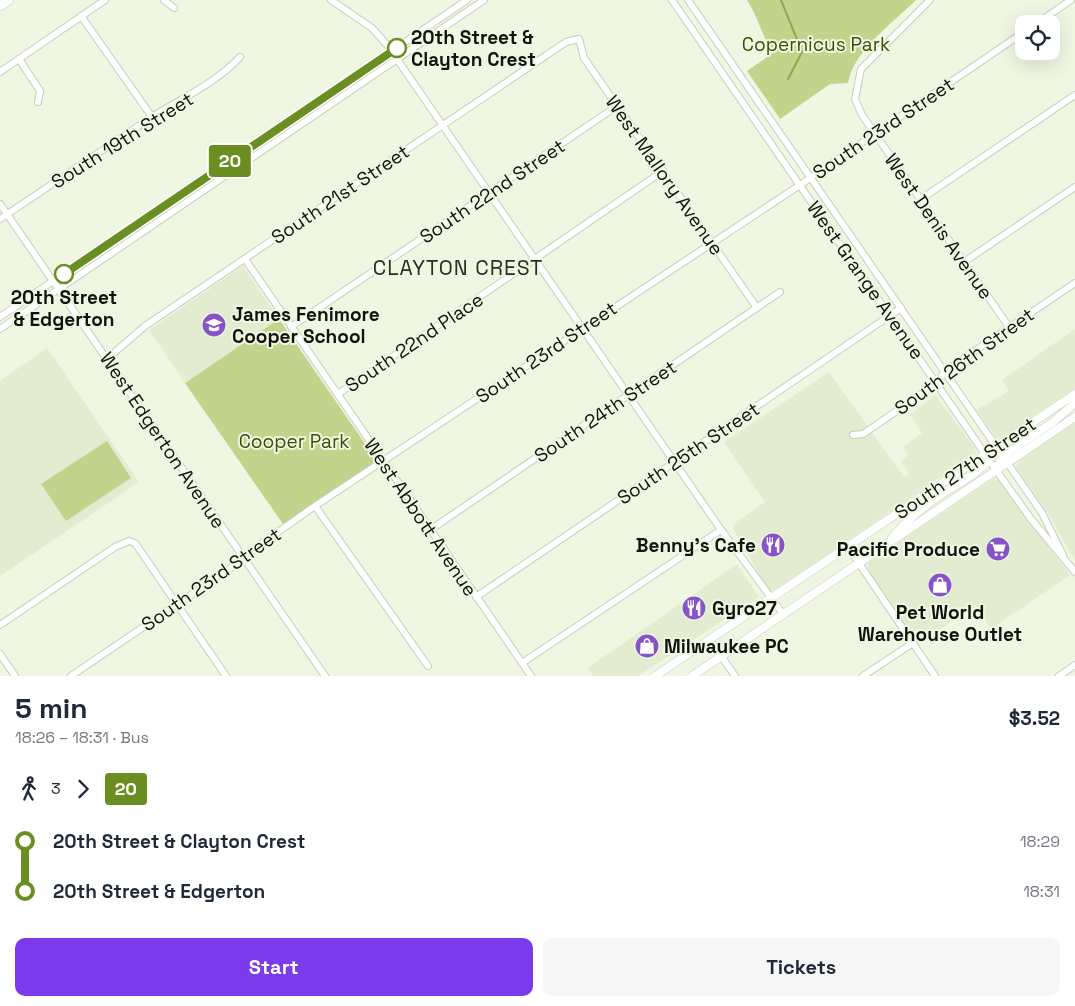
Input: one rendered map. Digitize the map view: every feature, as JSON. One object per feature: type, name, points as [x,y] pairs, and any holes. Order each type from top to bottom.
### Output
[{"type":"highway","points":[[0,6],[9,0]]},
{"type":"main road","name":"South 27th Street","points":[[655,676],[848,546],[987,457],[996,446],[1075,394]]},
{"type":"main road","points":[[996,470],[1005,459],[1075,403]]},
{"type":"main road","name":"South 27th Street","points":[[1005,459],[1075,417]]},
{"type":"main road","points":[[889,543],[902,526],[987,457]]},
{"type":"main road","name":"South 27th Street","points":[[692,676],[996,470]]},
{"type":"street","points":[[0,72],[106,0]]},
{"type":"street","points":[[164,0],[174,8]]},
{"type":"street","points":[[331,0],[372,28],[392,51],[721,530],[770,599],[783,614]]},
{"type":"street","points":[[0,317],[467,0]]},
{"type":"street","name":"West Grange Avenue","points":[[672,0],[996,470],[1031,519],[1064,556],[1075,572]]},
{"type":"street","name":"West Grange Avenue","points":[[688,0],[1042,513],[1064,556]]},
{"type":"street","name":"West Denis Avenue","points":[[930,0],[861,69],[855,99],[858,108],[1009,327]]},
{"type":"street","points":[[1049,15],[1070,0]]},
{"type":"street","points":[[0,329],[397,59],[479,1]]},
{"type":"street","points":[[82,16],[152,117]]},
{"type":"street","name":"South 23rd Street","points":[[70,676],[177,605],[315,506],[581,328],[800,185],[1015,38]]},
{"type":"street","name":"West Mallory Avenue","points":[[579,39],[584,58],[757,308]]},
{"type":"street","name":"South 21st Street","points":[[107,359],[145,326],[566,42],[579,39]]},
{"type":"street","points":[[705,47],[716,40]]},
{"type":"street","name":"South 19th Street","points":[[0,219],[152,117],[203,89],[228,70],[240,57]]},
{"type":"street","points":[[19,59],[40,91],[38,102]]},
{"type":"street","points":[[921,199],[1075,95]]},
{"type":"street","name":"South 22nd Street","points":[[291,327],[618,106]]},
{"type":"street","points":[[780,156],[791,149]]},
{"type":"street","name":"South 22nd Place","points":[[338,394],[663,171]]},
{"type":"street","points":[[964,262],[1075,187]]},
{"type":"street","name":"West Edgerton Avenue","points":[[0,204],[325,676]]},
{"type":"street","points":[[822,216],[832,210]]},
{"type":"street","name":"West Abbott Avenue","points":[[245,259],[531,676]]},
{"type":"street","name":"South 26th Street","points":[[853,435],[863,434],[937,383],[945,371],[1075,283]]},
{"type":"street","name":"South 24th Street","points":[[430,530],[780,292]]},
{"type":"street","name":"South 25th Street","points":[[476,597],[901,308]]},
{"type":"street","points":[[964,423],[975,416]]},
{"type":"street","points":[[315,506],[428,666]]},
{"type":"street","points":[[1031,519],[1042,513]]},
{"type":"street","points":[[522,663],[721,530]]},
{"type":"street","points":[[0,625],[115,546],[129,540],[135,543],[222,674]]},
{"type":"street","points":[[848,546],[935,676]]},
{"type":"street","points":[[710,640],[735,676]]},
{"type":"street","points":[[864,676],[912,643]]},
{"type":"street","points":[[0,654],[15,676]]},
{"type":"street","points":[[1059,676],[1075,665]]},
{"type":"shaded area","name":"James Fenimore Cooper School","points":[[243,266],[279,319],[185,383],[149,330]]},
{"type":"shaded area","points":[[1075,329],[1075,388],[1002,437],[996,438],[977,410],[1009,391],[1002,380]]},
{"type":"shaded area","points":[[47,348],[139,482],[0,576],[0,381]]},
{"type":"shaded area","points":[[829,372],[904,477],[909,474],[901,461],[908,455],[903,447],[922,433],[910,415],[935,395],[975,448],[976,453],[775,590],[769,591],[733,529],[736,522],[765,502],[724,442]]},
{"type":"shaded area","points":[[1075,423],[1075,561],[1049,515],[1016,467],[1018,461]]},
{"type":"shaded area","points":[[994,478],[1001,482],[1070,575],[991,629],[976,606],[917,644],[881,593],[868,569],[868,563]]},
{"type":"shaded area","points":[[737,564],[759,597],[638,676],[593,676],[588,668]]},
{"type":"green space","name":"Copernicus Park","points":[[747,0],[916,0],[866,48],[851,71],[848,83],[830,84],[780,119],[747,71],[773,53]]},
{"type":"green space","name":"Cooper Park","points":[[279,319],[377,461],[283,524],[185,383]]},
{"type":"green space","points":[[107,441],[131,478],[66,521],[41,484]]},
{"type":"waterway","points":[[781,0],[802,52],[788,79]]},
{"type":"bus line","name":"20","points":[[64,274],[397,48]]},
{"type":"place","name":"20th Street & Clayton Crest","points":[[397,48]]},
{"type":"place","name":"20th Street & Edgerton","points":[[64,274]]},
{"type":"place","name":"James Fenimore Cooper School","points":[[214,325]]},
{"type":"place","name":"Benny's Cafe","points":[[773,545]]},
{"type":"place","name":"Pacific Produce","points":[[998,549]]},
{"type":"place","name":"Pet World Warehouse Outlet","points":[[940,585]]},
{"type":"place","name":"Gyro27","points":[[694,608]]},
{"type":"place","name":"Milwaukee PC","points":[[647,646]]},
{"type":"district","name":"CLAYTON CREST","points":[[458,268]]}]
